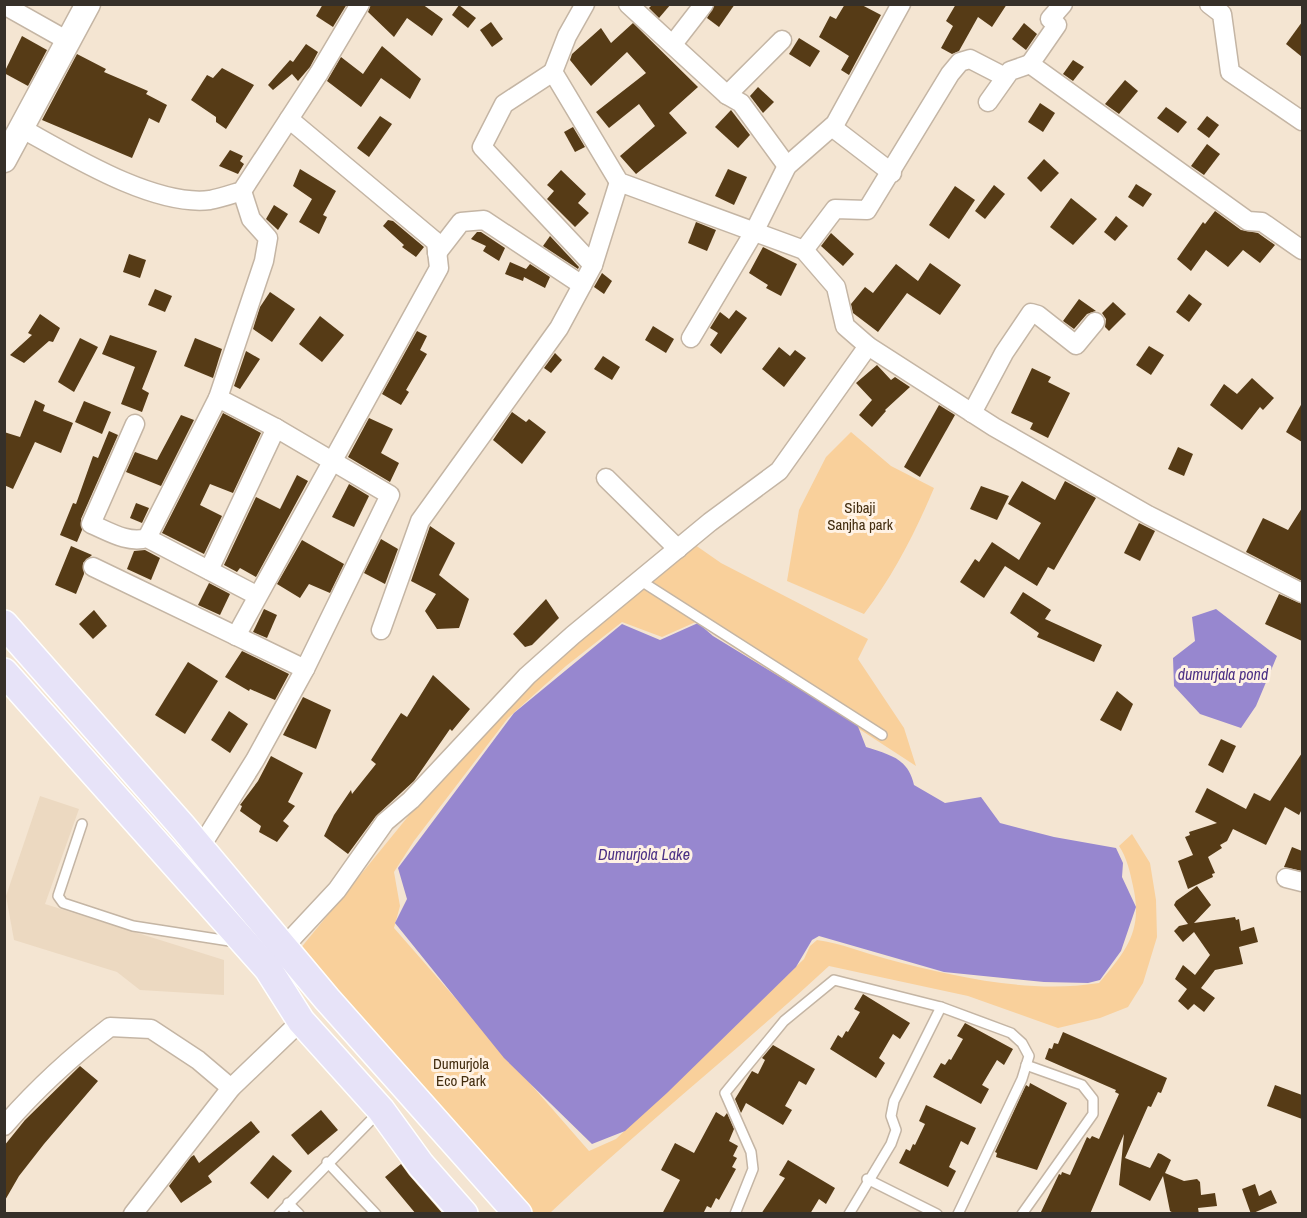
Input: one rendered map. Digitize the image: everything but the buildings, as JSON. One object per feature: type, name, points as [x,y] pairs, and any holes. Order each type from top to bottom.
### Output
[{"type":"main road","points":[[4,160],[88,4]]},
{"type":"main road","points":[[4,624],[200,848],[276,959],[518,1214]]},
{"type":"main road","points":[[4,672],[244,942],[276,959],[301,1020],[381,1110],[421,1165],[464,1214]]},
{"type":"street","points":[[21,128],[131,185],[163,195],[209,200],[242,191],[360,4]]},
{"type":"street","points":[[585,4],[567,36],[553,72],[504,104],[482,147],[593,265]]},
{"type":"street","points":[[628,4],[727,95],[741,103],[787,166]]},
{"type":"street","points":[[673,44],[704,4]]},
{"type":"street","points":[[691,338],[754,231],[787,166],[832,127],[902,4]]},
{"type":"street","points":[[988,102],[1010,71],[1029,64],[1057,25],[1050,19],[1063,4]]},
{"type":"street","points":[[4,5],[68,41]]},
{"type":"street","points":[[1220,8],[1230,72],[1302,121]]},
{"type":"street","points":[[727,95],[782,40]]},
{"type":"street","points":[[804,250],[836,209],[867,210],[892,173],[950,74],[960,62],[970,59],[1005,77]]},
{"type":"street","points":[[1029,64],[1248,221],[1262,222],[1302,250]]},
{"type":"street","points":[[553,72],[619,182],[804,250],[836,287],[845,326],[868,346],[972,413],[1148,515],[1302,593]]},
{"type":"street","points":[[236,636],[256,595],[439,268],[436,242],[289,119]]},
{"type":"street","points":[[832,127],[892,173]]},
{"type":"street","points":[[381,630],[420,521],[559,328],[593,265],[619,182]]},
{"type":"street","points":[[147,538],[218,398],[264,261],[268,238],[251,219],[242,191]]},
{"type":"street","points":[[437,253],[461,222],[484,220],[582,285]]},
{"type":"street","points":[[972,413],[1004,353],[1031,313],[1038,315],[1076,345],[1095,322]]},
{"type":"street","points":[[276,959],[337,890],[385,822],[411,800],[527,676],[678,549],[779,471],[868,346]]},
{"type":"street","points":[[200,848],[255,760],[305,669],[390,495],[276,428],[218,398]]},
{"type":"street","points":[[135,424],[91,524],[128,539],[147,538],[256,595]]},
{"type":"street","points":[[210,570],[276,428]]},
{"type":"street","points":[[606,478],[678,549]]},
{"type":"street","points":[[93,567],[305,669]]},
{"type":"street","points":[[133,1214],[231,1088],[301,1020]]},
{"type":"street","points":[[4,1126],[71,1056],[110,1027],[151,1029],[198,1060],[231,1088]]},
{"type":"lane","points":[[641,581],[882,735]]},
{"type":"lane","points":[[82,824],[58,896],[63,903],[133,926],[217,941],[244,942]]},
{"type":"lane","points":[[735,1214],[753,1170],[751,1152],[725,1093],[784,1021],[834,980],[941,1007],[1011,1033],[1022,1043],[1029,1056],[1022,1079],[958,1214]]},
{"type":"lane","points":[[849,1214],[867,1179],[891,1144],[896,1130],[891,1116],[894,1101],[941,1007]]},
{"type":"lane","points":[[1022,1214],[1093,1114],[1093,1099],[1082,1085],[1026,1065]]},
{"type":"lane","points":[[279,1214],[327,1162],[381,1110]]},
{"type":"lane","points":[[327,1162],[376,1214]]},
{"type":"lane","points":[[867,1179],[937,1214]]},
{"type":"lane","points":[[288,1203],[299,1214]]},
{"type":"shaded area","points":[[40,796],[79,809],[45,904],[224,960],[224,995],[140,990],[117,972],[14,940],[6,896]]},
{"type":"green space","name":"Sibaji Sanjha park","points":[[851,432],[891,466],[934,488],[903,554],[885,585],[864,614],[787,581],[799,510],[826,457]]},
{"type":"green space","name":"Dumurjola Eco Park","points":[[688,540],[721,563],[868,639],[858,659],[904,728],[916,766],[713,634],[698,621],[662,637],[622,622],[566,666],[508,718],[414,841],[394,872],[400,906],[394,928],[589,1151],[616,1139],[804,959],[810,946],[817,940],[835,943],[913,966],[993,982],[1046,986],[1099,983],[1125,949],[1134,927],[1136,901],[1126,860],[1119,846],[1132,834],[1150,863],[1156,900],[1157,937],[1143,983],[1128,1007],[1100,1018],[1058,1028],[968,996],[829,966],[550,1213],[530,1213],[300,949],[437,781],[525,683]]},
{"type":"water","name":"dumurjala pond","points":[[1216,609],[1277,656],[1256,706],[1241,728],[1200,714],[1174,686],[1173,658],[1195,641],[1192,617]]},
{"type":"water","name":"Dumurjola Lake","points":[[698,623],[713,636],[857,724],[866,747],[903,763],[914,785],[945,803],[981,797],[1000,823],[1054,837],[1116,848],[1123,863],[1122,877],[1136,907],[1121,951],[1100,980],[1088,983],[1044,982],[944,972],[819,936],[812,940],[796,967],[667,1093],[625,1131],[592,1144],[504,1058],[395,923],[407,899],[398,868],[514,713],[622,624],[660,640]]}]
